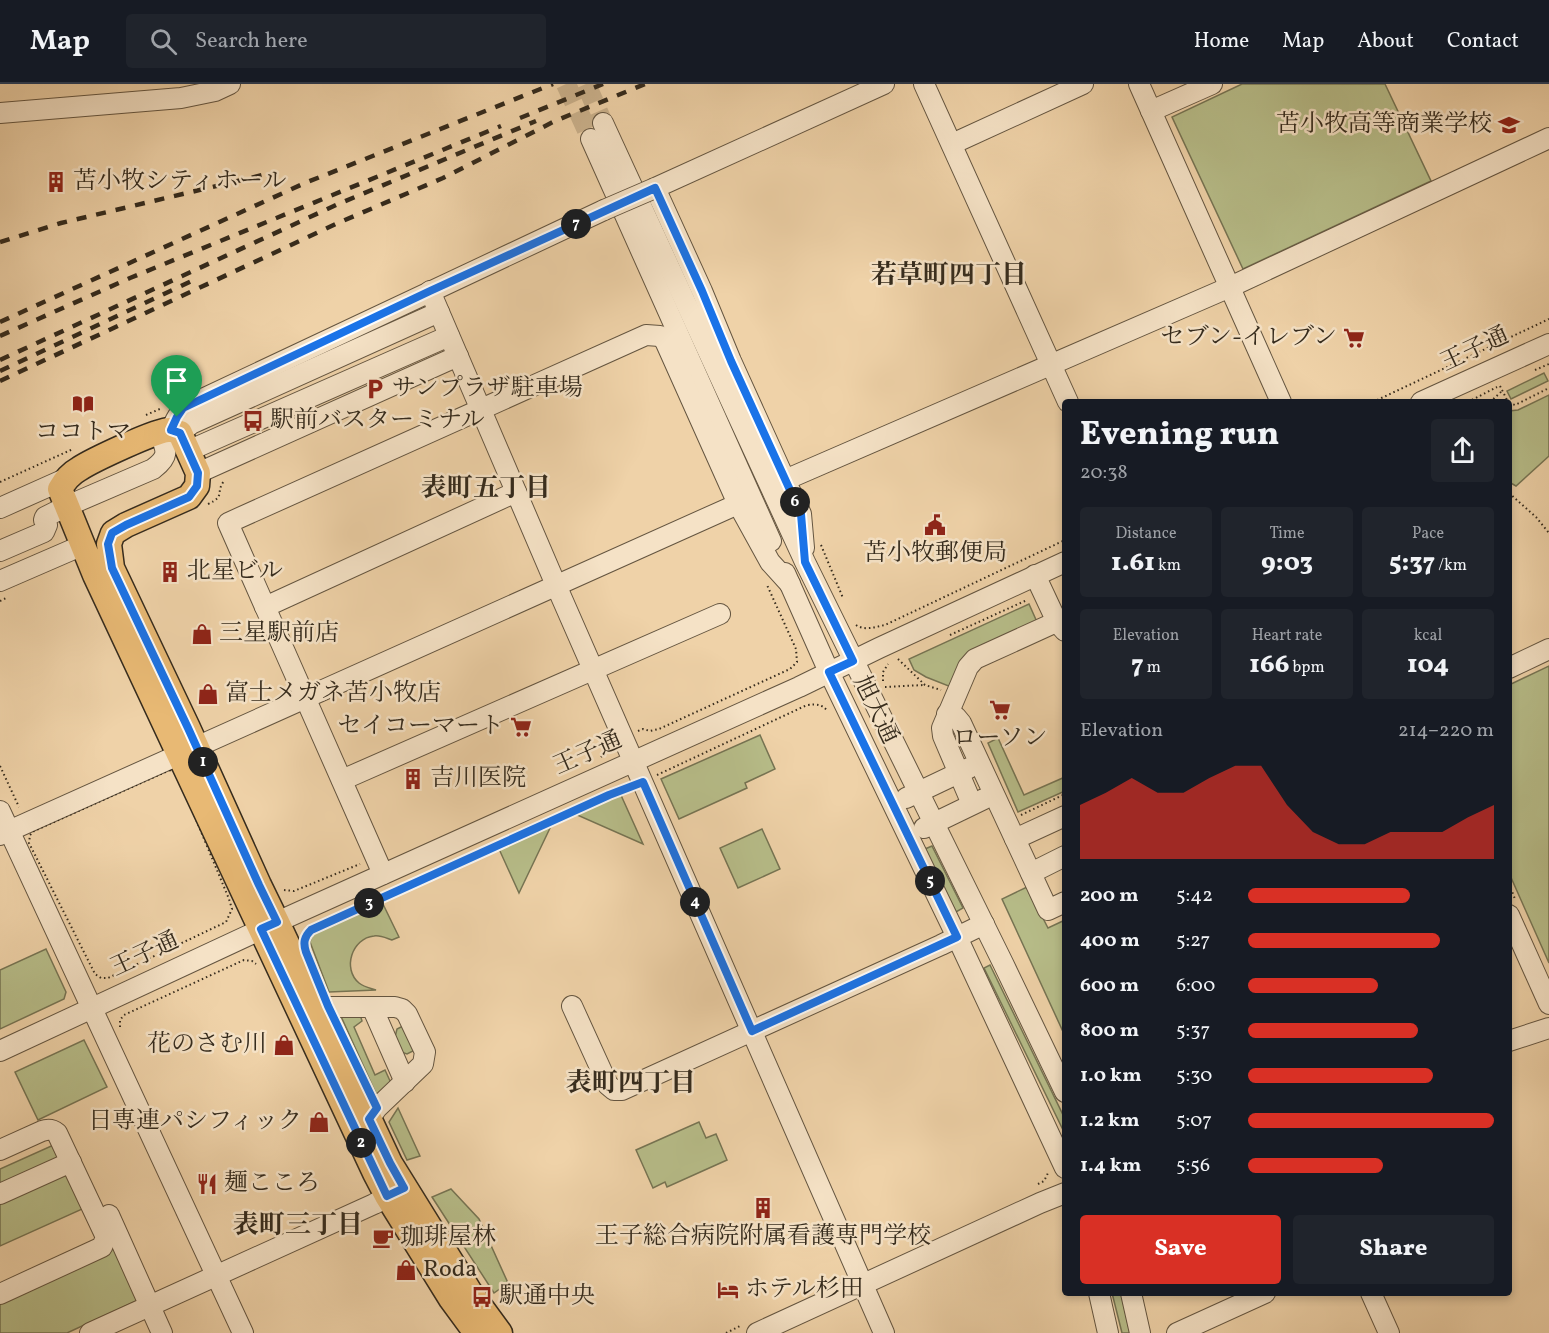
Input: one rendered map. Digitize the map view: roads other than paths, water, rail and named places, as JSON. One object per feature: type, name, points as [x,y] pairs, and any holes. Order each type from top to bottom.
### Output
[{"type":"main road","points":[[187,750],[112,568],[108,544],[112,533],[189,497],[197,486],[198,473],[174,436],[143,438],[80,468],[65,479],[60,489],[95,575],[187,750],[259,885],[269,926],[396,1192],[451,1299],[476,1333]]},
{"type":"main road","points":[[269,926],[317,1007],[390,1163],[396,1192],[500,1333]]},
{"type":"street","points":[[0,113],[181,98],[215,91],[230,84]]},
{"type":"street","points":[[0,550],[44,532],[47,525],[45,517],[153,469],[164,461],[166,451],[174,436],[177,417],[183,408],[604,210],[884,84]]},
{"type":"street","points":[[924,84],[1067,399]]},
{"type":"street","points":[[952,144],[1083,84]]},
{"type":"street","points":[[1139,84],[1280,399]]},
{"type":"street","points":[[1151,111],[1212,84]]},
{"type":"street","name":"旭大通","points":[[603,123],[805,562],[1062,1086]]},
{"type":"street","points":[[785,480],[1230,287],[1549,138]]},
{"type":"street","name":"旭大通","points":[[591,139],[829,672],[957,937],[1057,1170]]},
{"type":"street","points":[[655,188],[801,514],[805,562]]},
{"type":"street","points":[[430,291],[593,670],[884,1333]]},
{"type":"street","points":[[174,436],[191,424],[439,312]]},
{"type":"street","points":[[380,866],[228,523],[646,335],[660,336],[665,341],[738,504],[770,562],[790,584]]},
{"type":"street","points":[[174,436],[449,336]]},
{"type":"street","name":"王子通","points":[[1428,399],[1549,344]]},
{"type":"street","points":[[198,473],[458,356]]},
{"type":"street","points":[[0,508],[65,479]]},
{"type":"street","points":[[265,607],[516,492]]},
{"type":"street","points":[[4,833],[738,504]]},
{"type":"street","points":[[5,589],[83,545]]},
{"type":"street","name":"王子通","points":[[0,1051],[269,926],[380,866],[634,761],[1062,563]]},
{"type":"street","points":[[972,804],[943,736],[942,728],[968,667],[975,659],[1062,624],[1035,575]]},
{"type":"street","points":[[342,780],[720,614]]},
{"type":"street","points":[[1512,667],[1549,649]]},
{"type":"street","points":[[947,714],[956,717],[961,723],[1048,910],[1062,903]]},
{"type":"street","points":[[893,804],[980,762]]},
{"type":"street","points":[[908,836],[994,793]]},
{"type":"street","points":[[0,811],[4,833],[93,1008],[243,1333]]},
{"type":"street","points":[[1015,839],[1062,817]]},
{"type":"street","points":[[1031,873],[1062,858]]},
{"type":"street","points":[[1512,922],[1549,1005]]},
{"type":"street","points":[[572,1006],[608,1084],[614,1090],[622,1089],[984,924]]},
{"type":"street","points":[[317,1007],[395,1007],[402,1009],[407,1014],[425,1052],[423,1064],[377,1108],[369,1119]]},
{"type":"street","points":[[372,1007],[405,1082]]},
{"type":"street","points":[[1512,1040],[1549,1028]]},
{"type":"street","points":[[69,1126],[162,1333]]},
{"type":"street","points":[[0,1150],[42,1131],[54,1130],[106,1237],[102,1247],[0,1294]]},
{"type":"street","points":[[0,1194],[71,1162]]},
{"type":"street","points":[[90,1333],[396,1192]]},
{"type":"street","points":[[751,1328],[862,1284],[1062,1194]]},
{"type":"street","points":[[1100,1296],[1108,1333]]},
{"type":"street","points":[[1132,1296],[1140,1333]]},
{"type":"street","points":[[1177,1333],[1258,1296]]},
{"type":"street","points":[[1372,1296],[1389,1333]]},
{"type":"tunnel","points":[[566,84],[591,139]]},
{"type":"tunnel","points":[[586,84],[603,123]]},
{"type":"railway","points":[[0,322],[305,183],[553,84]]},
{"type":"railway","points":[[520,118],[603,84]]},
{"type":"railway","points":[[0,381],[338,223],[443,178],[555,121],[645,84]]},
{"type":"railway","points":[[0,360],[336,205],[536,121]]},
{"type":"railway","points":[[0,336],[130,278],[501,126]]},
{"type":"railway","points":[[0,242],[61,223],[271,173]]},
{"type":"railway","points":[[0,371],[198,278]]},
{"type":"place","name":"苫小牧高等商業学校","points":[[1509,125]]},
{"type":"place","name":"苫小牧シティホール","points":[[56,182]]},
{"type":"place","name":"セブン-イレブン","points":[[1354,338]]},
{"type":"place","name":"サンプラザ駐車場","points":[[375,389]]},
{"type":"place","name":"ココトマ","points":[[83,404]]},
{"type":"place","name":"駅前バスターミナル","points":[[253,421]]},
{"type":"place","name":"苫小牧郵便局","points":[[935,525]]},
{"type":"place","name":"北星ビル","points":[[170,572]]},
{"type":"place","name":"三星駅前店","points":[[202,634]]},
{"type":"place","name":"富士メガネ苫小牧店","points":[[208,694]]},
{"type":"place","name":"ローソン","points":[[1000,710]]},
{"type":"place","name":"セイコーマート","points":[[521,727]]},
{"type":"place","name":"吉川医院","points":[[413,779]]},
{"type":"place","name":"花のさむ川","points":[[284,1045]]},
{"type":"place","name":"日専連パシフィック","points":[[319,1122]]},
{"type":"place","name":"麺こころ","points":[[207,1184]]},
{"type":"place","name":"王子総合病院附属看護専門学校","points":[[763,1208]]},
{"type":"place","name":"珈琲屋林","points":[[383,1238]]},
{"type":"place","name":"Roda","points":[[406,1270]]},
{"type":"place","name":"ホテル杉田","points":[[728,1290]]},
{"type":"place","name":"駅通中央","points":[[482,1297]]},
{"type":"district","name":"若草町四丁目","points":[[949,276]]},
{"type":"district","name":"表町五丁目","points":[[486,489]]},
{"type":"district","name":"表町四丁目","points":[[631,1084]]},
{"type":"district","name":"表町三丁目","points":[[298,1226]]}]
